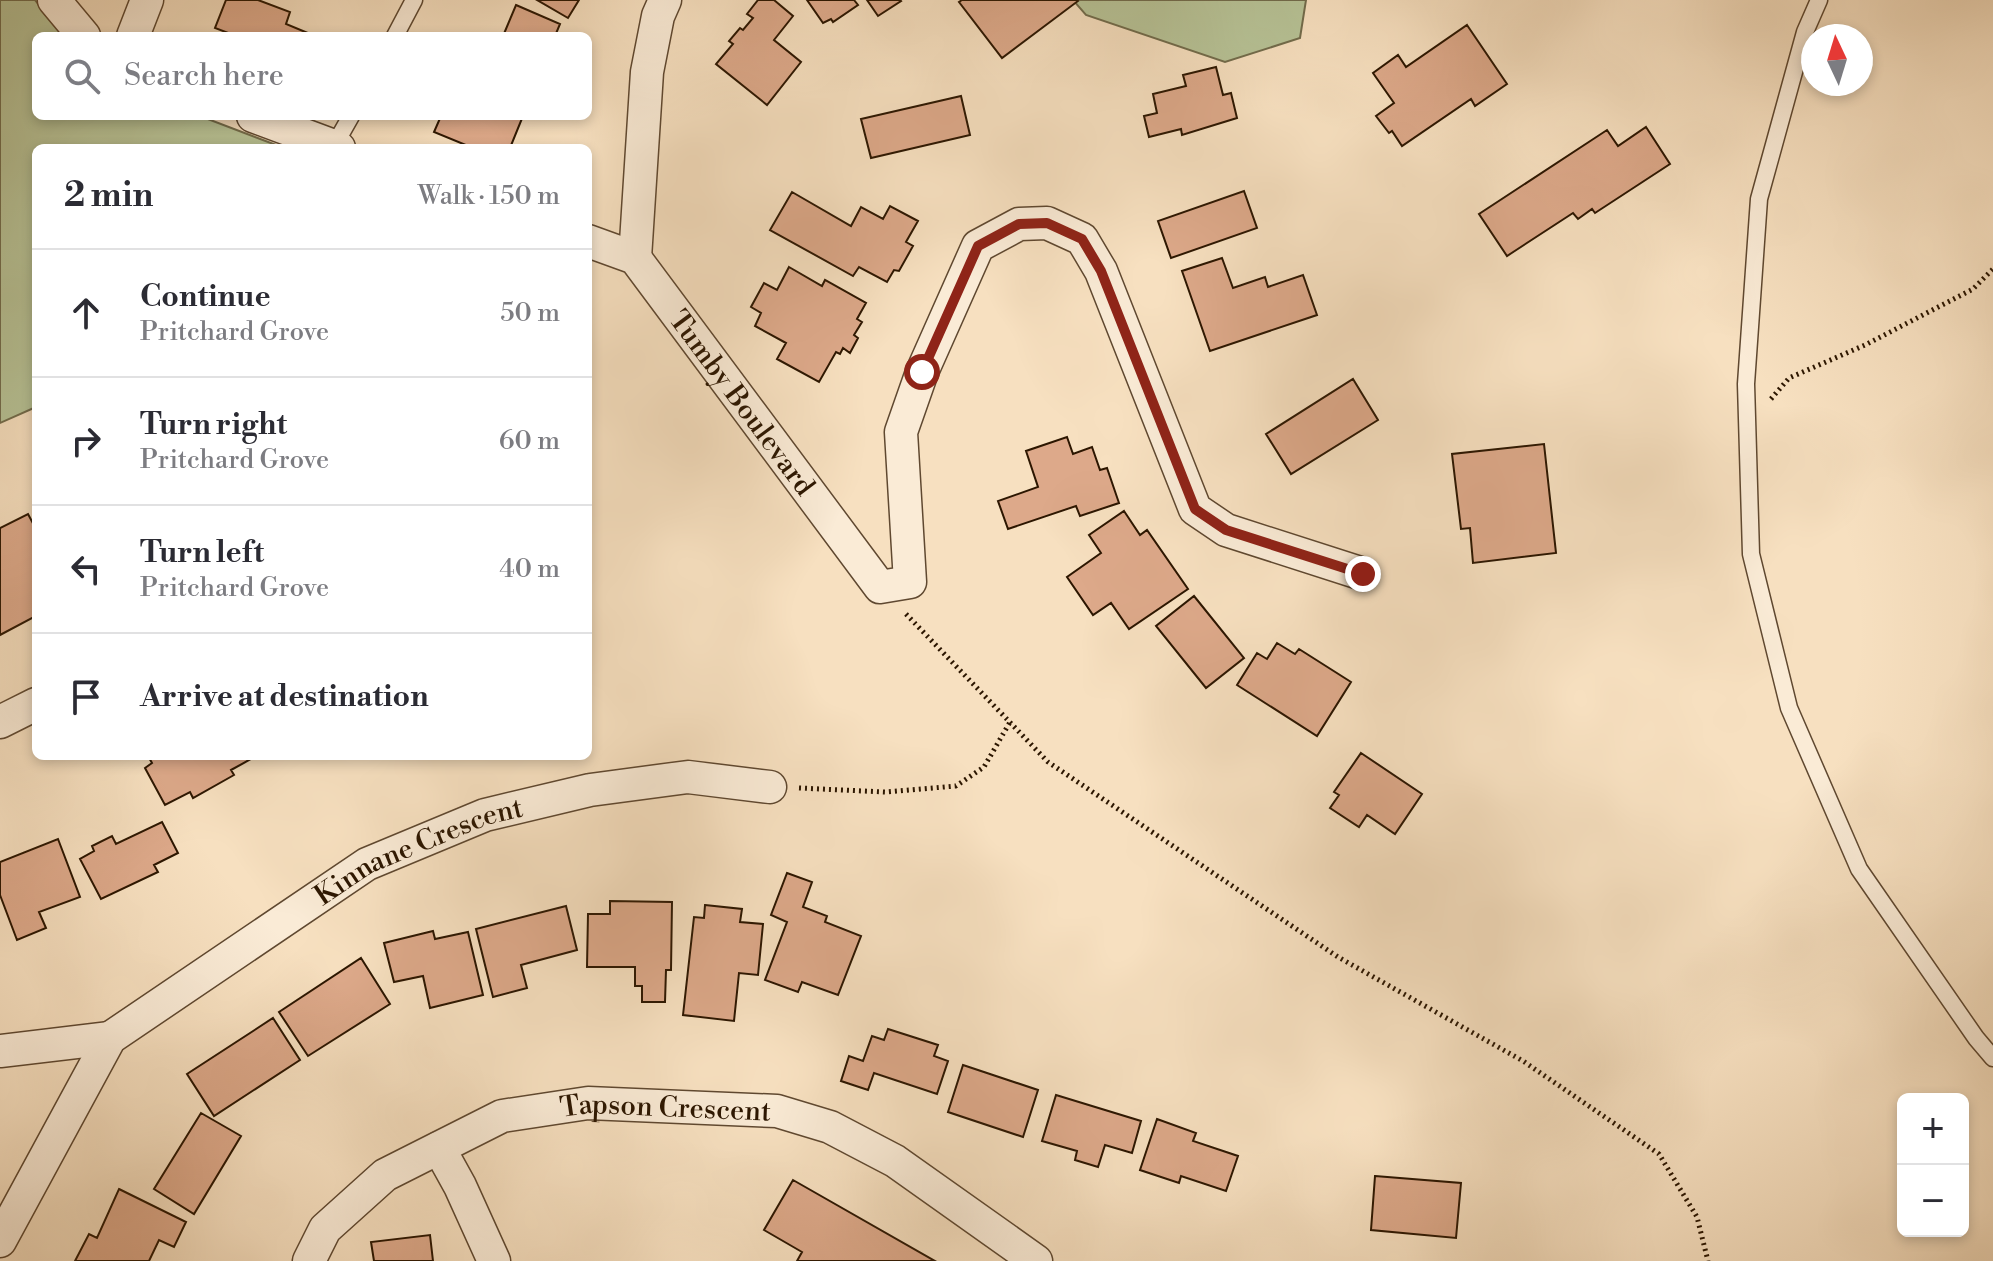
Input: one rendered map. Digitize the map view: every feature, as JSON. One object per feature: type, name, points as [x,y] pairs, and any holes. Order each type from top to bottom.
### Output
[{"type":"street","points":[[54,0],[81,32]]},
{"type":"street","points":[[135,32],[147,0]]},
{"type":"street","points":[[592,242],[635,258],[647,72],[658,16],[665,0]]},
{"type":"street","points":[[264,120],[328,144]]},
{"type":"street","points":[[880,587],[910,582],[901,432],[922,372],[978,246],[1019,224],[1047,223],[1082,239],[1101,271],[1195,509],[1226,530],[1363,574]]},
{"type":"street","name":"Tumby Boulevard","points":[[635,258],[880,587]]},
{"type":"street","points":[[0,722],[32,706]]},
{"type":"street","name":"Kinnane Crescent","points":[[0,1051],[110,1038],[367,864],[485,815],[590,790],[688,777],[770,787]]},
{"type":"street","name":"Kinnane Crescent","points":[[0,1241],[110,1038]]},
{"type":"street","name":"Tapson Crescent","points":[[309,1261],[325,1229],[385,1175],[502,1116],[588,1103],[777,1111],[830,1127],[895,1161],[1036,1261]]},
{"type":"street","points":[[439,1148],[494,1261]]},
{"type":"lane","points":[[397,32],[414,0]]},
{"type":"lane","points":[[1819,0],[1805,32],[1759,199],[1746,384],[1751,554],[1789,708],[1859,869],[1993,1058]]},
{"type":"lane","points":[[337,144],[349,120]]},
{"type":"path","points":[[1748,428],[1789,378],[1865,345],[1973,289],[1993,269]]},
{"type":"path","points":[[880,587],[1048,762],[1338,957],[1523,1061],[1659,1154],[1697,1217],[1708,1261]]},
{"type":"path","points":[[770,787],[885,792],[956,786],[984,767],[1010,722]]},
{"type":"green space","points":[[0,0],[35,0],[62,32],[32,32],[32,120],[210,120],[274,144],[32,144],[32,409],[0,423]]},
{"type":"green space","points":[[1073,0],[1306,0],[1300,38],[1225,62],[1086,15]]},
{"type":"building","points":[[226,0],[258,0],[290,12],[286,24],[305,32],[226,32],[215,28]]},
{"type":"building","points":[[537,0],[579,0],[568,18]]},
{"type":"building","points":[[758,0],[774,0],[793,16],[774,40],[801,62],[767,105],[716,64],[733,44],[729,41],[753,18],[747,14]]},
{"type":"building","points":[[807,0],[854,0],[858,5],[833,22],[831,19],[823,23]]},
{"type":"building","points":[[867,0],[900,0],[901,1],[878,16]]},
{"type":"building","points":[[1078,1],[1002,58],[959,2]]},
{"type":"building","points":[[516,5],[560,24],[557,32],[505,32]]},
{"type":"building","points":[[1467,25],[1507,84],[1475,106],[1471,99],[1402,146],[1376,116],[1394,103],[1373,73],[1398,55],[1406,67]]},
{"type":"building","points":[[1216,67],[1223,95],[1231,93],[1237,118],[1182,135],[1181,129],[1149,137],[1144,116],[1157,113],[1153,94],[1186,86],[1183,75]]},
{"type":"building","points":[[961,96],[970,135],[871,158],[861,119]]},
{"type":"building","points":[[439,120],[521,120],[512,144],[463,144],[434,132]]},
{"type":"building","points":[[1646,127],[1670,164],[1595,213],[1592,209],[1578,219],[1573,213],[1507,256],[1479,214],[1607,130],[1618,146]]},
{"type":"building","points":[[1244,191],[1257,228],[1171,258],[1158,221]]},
{"type":"building","points":[[792,192],[851,226],[861,207],[883,219],[890,206],[918,221],[906,242],[913,246],[899,271],[894,270],[887,282],[859,267],[853,276],[770,230]]},
{"type":"building","points":[[1222,258],[1233,288],[1265,277],[1268,287],[1303,275],[1317,315],[1210,351],[1182,271]]},
{"type":"building","points":[[789,267],[822,286],[825,280],[866,303],[857,319],[862,322],[854,335],[858,338],[850,353],[843,348],[840,354],[836,352],[819,382],[777,359],[786,343],[755,326],[761,313],[751,307],[764,283],[777,290]]},
{"type":"building","points":[[1353,379],[1378,420],[1291,474],[1266,434]]},
{"type":"building","points":[[1067,437],[1073,454],[1092,447],[1100,470],[1107,468],[1119,503],[1080,516],[1076,506],[1008,529],[998,501],[1038,487],[1026,451]]},
{"type":"building","points":[[1544,444],[1556,553],[1473,563],[1470,528],[1461,529],[1452,454]]},
{"type":"building","points":[[1124,511],[1140,535],[1147,530],[1188,589],[1129,629],[1111,603],[1093,615],[1067,577],[1101,553],[1089,535]]},
{"type":"building","points":[[28,514],[32,522],[32,618],[0,635],[0,528]]},
{"type":"building","points":[[1194,596],[1244,658],[1206,688],[1156,626]]},
{"type":"building","points":[[1277,643],[1295,654],[1299,649],[1351,682],[1317,736],[1237,685],[1257,653],[1267,659]]},
{"type":"building","points":[[1361,753],[1422,794],[1395,834],[1367,815],[1359,827],[1330,808],[1339,795],[1334,792]]},
{"type":"building","points":[[150,760],[249,760],[231,770],[234,775],[193,798],[190,792],[165,805],[145,768],[152,763]]},
{"type":"building","points":[[162,822],[178,853],[154,865],[158,872],[101,899],[80,859],[94,851],[92,846],[112,836],[116,844]]},
{"type":"building","points":[[58,839],[80,897],[39,912],[46,928],[17,940],[0,895],[0,862]]},
{"type":"building","points":[[787,873],[812,882],[803,907],[827,916],[825,922],[861,936],[838,995],[802,982],[798,992],[765,980],[787,922],[771,915]]},
{"type":"building","points":[[610,901],[672,902],[671,970],[666,970],[665,1002],[642,1002],[642,986],[635,986],[635,967],[587,967],[588,914],[610,914]]},
{"type":"building","points":[[705,905],[742,909],[740,922],[763,924],[758,975],[739,973],[734,1021],[683,1015],[694,917],[704,918]]},
{"type":"building","points":[[566,906],[577,950],[521,965],[527,988],[493,997],[476,929]]},
{"type":"building","points":[[433,931],[435,939],[468,932],[483,995],[430,1008],[423,976],[394,982],[384,943]]},
{"type":"building","points":[[361,958],[390,1004],[308,1056],[279,1012]]},
{"type":"building","points":[[273,1018],[300,1060],[214,1116],[187,1074]]},
{"type":"building","points":[[888,1029],[938,1045],[934,1056],[948,1061],[937,1094],[874,1073],[868,1090],[841,1081],[849,1056],[863,1061],[872,1036],[884,1040]]},
{"type":"building","points":[[963,1065],[1038,1090],[1023,1137],[948,1112]]},
{"type":"building","points":[[1056,1095],[1141,1121],[1132,1153],[1105,1145],[1098,1167],[1075,1160],[1077,1151],[1042,1141]]},
{"type":"building","points":[[201,1113],[241,1136],[194,1214],[154,1189]]},
{"type":"building","points":[[1157,1119],[1196,1133],[1193,1141],[1238,1156],[1226,1191],[1181,1176],[1179,1183],[1140,1170]]},
{"type":"building","points":[[1375,1176],[1461,1183],[1456,1238],[1371,1230]]},
{"type":"building","points":[[793,1180],[935,1261],[797,1261],[802,1252],[764,1230]]},
{"type":"building","points":[[119,1189],[186,1222],[174,1247],[159,1240],[149,1261],[75,1261],[89,1234],[97,1238]]},
{"type":"building","points":[[430,1235],[433,1261],[374,1261],[371,1242]]},
{"type":"route","points":[[922,372],[978,246],[1019,224],[1047,223],[1082,239],[1101,271],[1195,509],[1226,530],[1363,574]]}]
